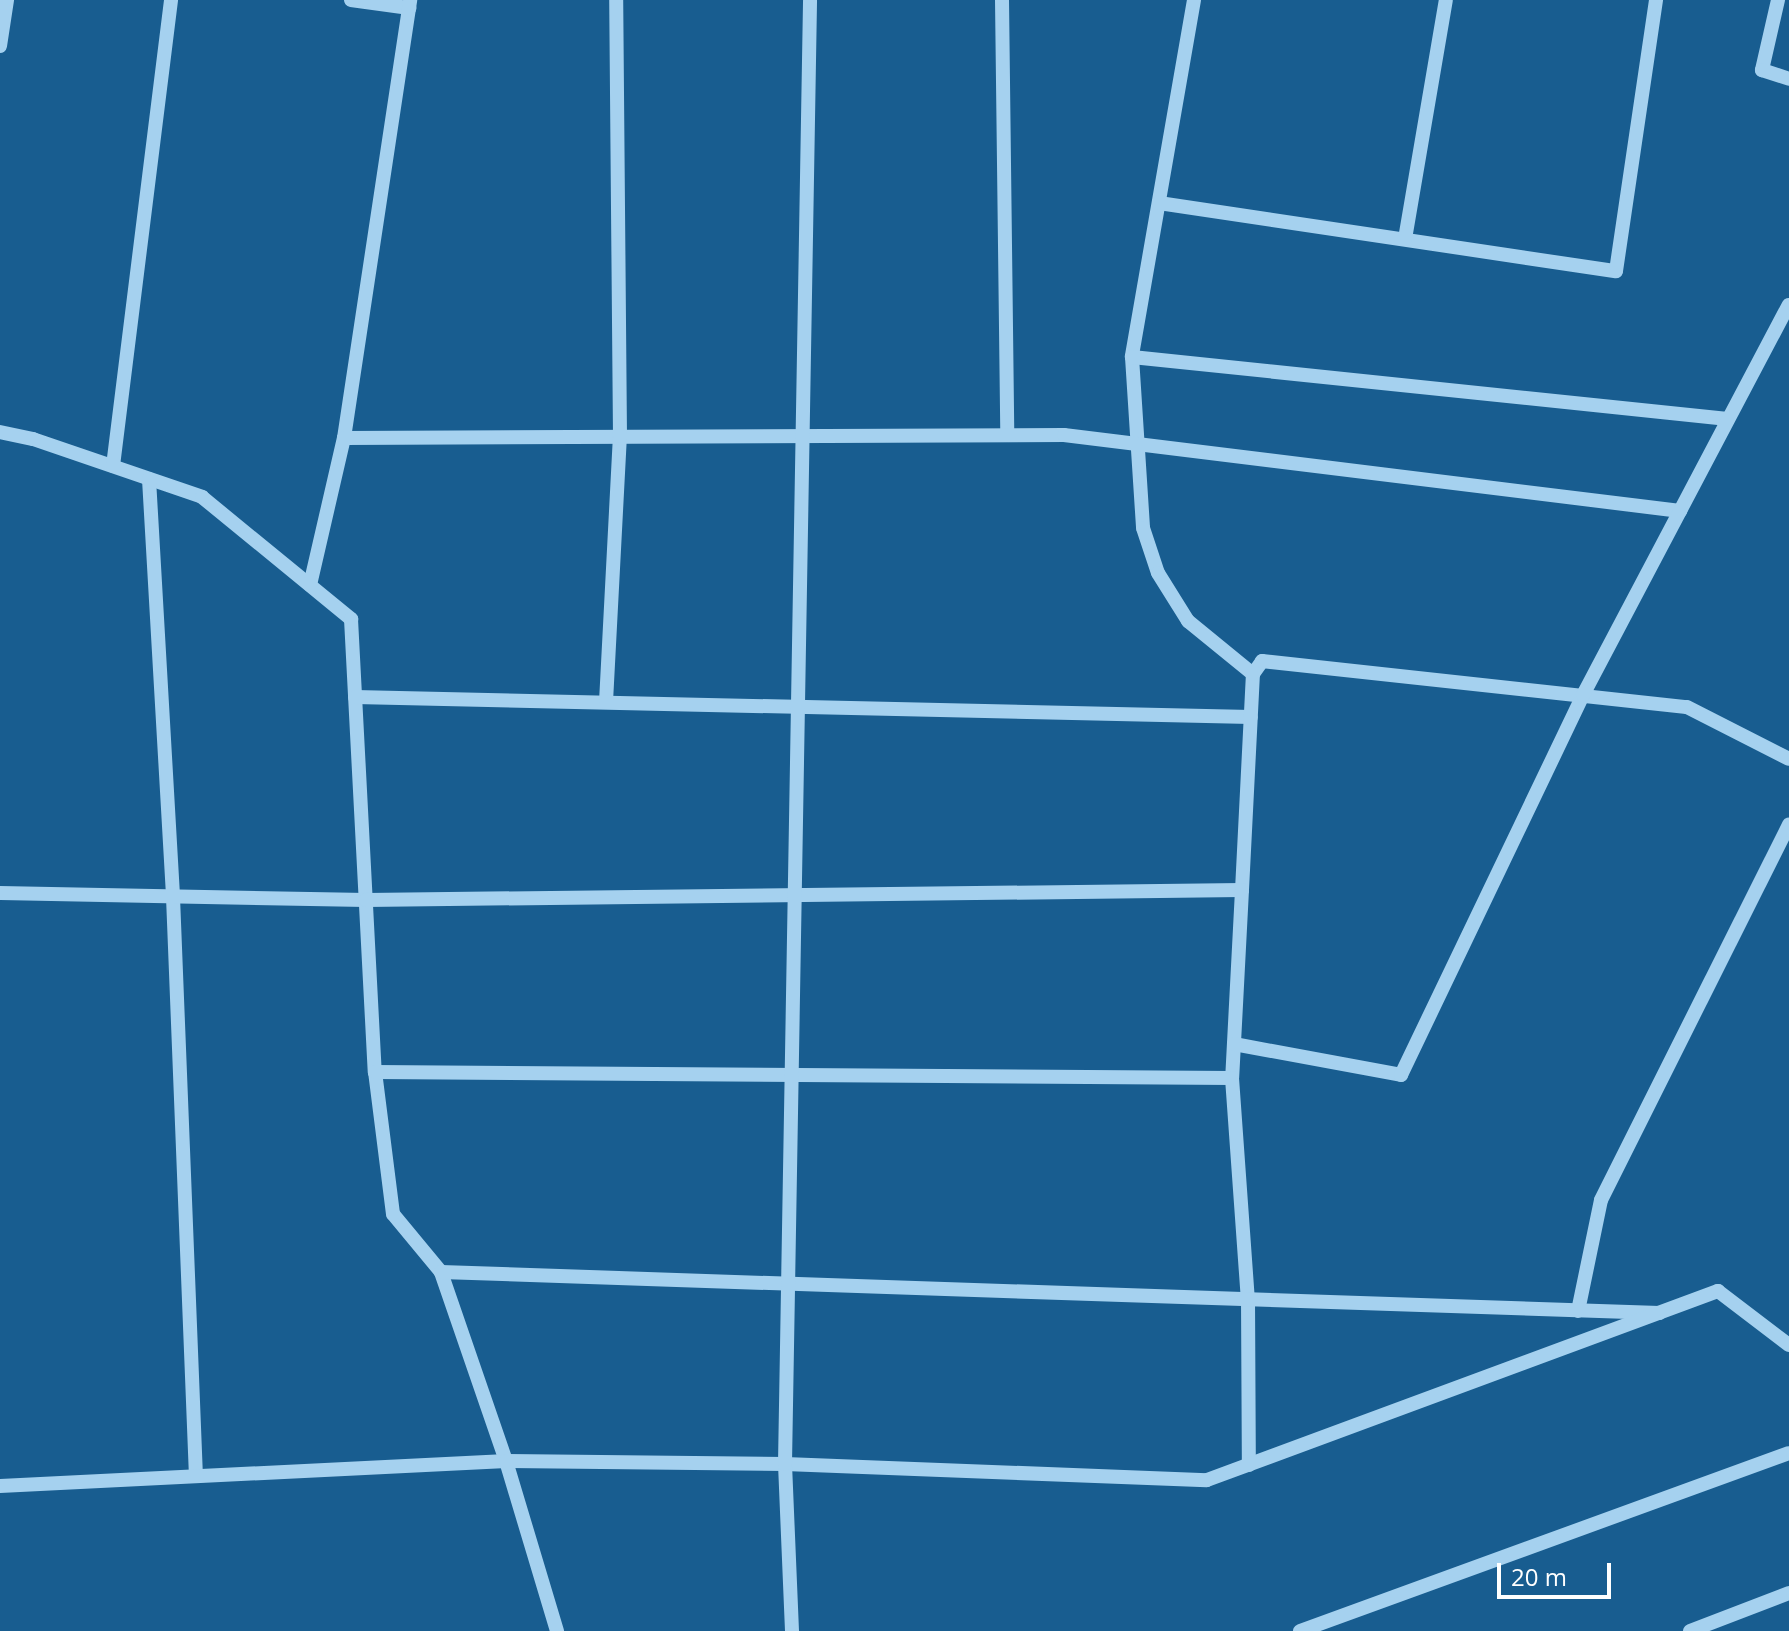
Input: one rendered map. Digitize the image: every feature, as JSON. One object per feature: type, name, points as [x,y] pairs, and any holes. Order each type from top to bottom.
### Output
[{"type":"street","points":[[0,46],[7,0]]},
{"type":"street","points":[[113,466],[171,0]]},
{"type":"street","points":[[310,585],[344,438],[410,4],[351,0]]},
{"type":"street","points":[[606,702],[620,436],[616,0]]},
{"type":"street","points":[[792,1631],[785,1464],[810,0]]},
{"type":"street","points":[[1002,0],[1007,434]]},
{"type":"street","points":[[1194,0],[1132,357],[1143,528],[1158,573],[1188,621],[1253,674]]},
{"type":"street","points":[[1405,239],[1446,0]]},
{"type":"street","points":[[1159,203],[1616,271],[1656,0]]},
{"type":"street","points":[[1778,0],[1762,70],[1789,79]]},
{"type":"street","points":[[1234,1044],[1401,1075],[1583,695],[1789,305]]},
{"type":"street","points":[[1132,357],[1728,419]]},
{"type":"street","points":[[0,432],[202,497],[351,619],[375,1072],[393,1214],[441,1272],[506,1461],[557,1631]]},
{"type":"street","points":[[344,438],[1064,435],[1680,511]]},
{"type":"street","points":[[149,479],[173,897],[196,1476]]},
{"type":"street","points":[[1249,1465],[1248,1299],[1232,1078],[1253,674],[1262,661],[1687,707],[1789,759]]},
{"type":"street","points":[[355,697],[1251,717]]},
{"type":"street","points":[[1578,1311],[1601,1200],[1789,824]]},
{"type":"street","points":[[0,893],[366,900],[1242,890]]},
{"type":"street","points":[[375,1072],[1232,1078]]},
{"type":"street","points":[[441,1272],[1659,1313]]},
{"type":"street","points":[[0,1486],[506,1461],[785,1464],[1207,1480],[1718,1291],[1789,1345]]},
{"type":"street","points":[[1300,1631],[1789,1453]]},
{"type":"street","points":[[1690,1631],[1789,1593]]}]
